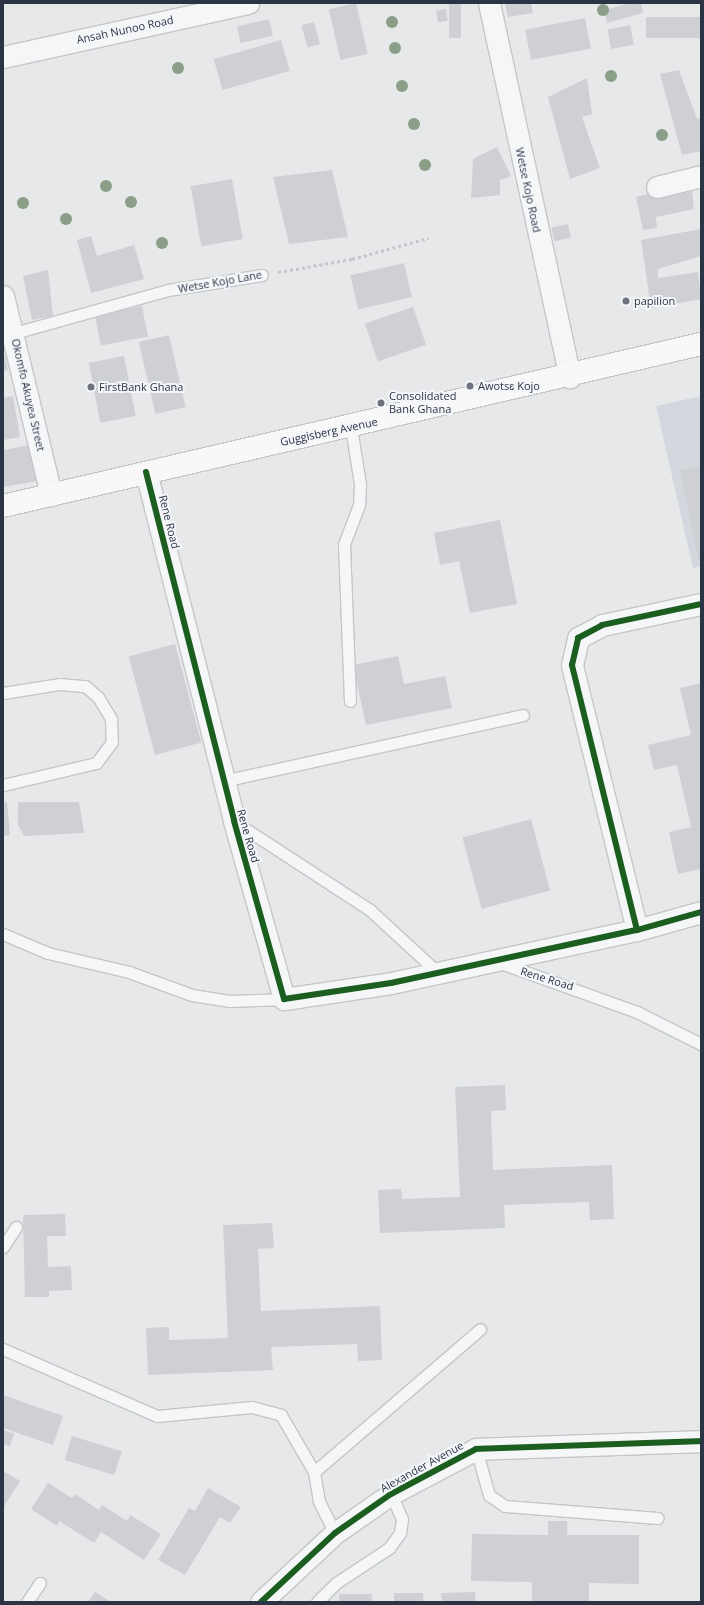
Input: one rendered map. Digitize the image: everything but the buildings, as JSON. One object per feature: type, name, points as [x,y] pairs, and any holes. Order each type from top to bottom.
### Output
[{"type":"main road","name":"Guggisberg Avenue","points":[[3,506],[146,472],[351,428],[570,377],[701,344]]},
{"type":"street","name":"Ansah Nunoo Road","points":[[3,57],[248,3]]},
{"type":"street","name":"Wetse Kojo Road","points":[[489,3],[570,377]]},
{"type":"street","points":[[657,186],[701,176]]},
{"type":"street","name":"Okomfo Akuyea Street","points":[[7,315],[51,495]]},
{"type":"street","name":"Rene Road","points":[[146,472],[234,821],[284,999]]},
{"type":"street","points":[[637,930],[572,665],[578,638],[602,625],[701,604]]},
{"type":"street","points":[[284,999],[391,983],[436,971],[637,930],[701,912]]},
{"type":"street","name":"Alexander Avenue","points":[[261,1602],[334,1533],[390,1494],[476,1449],[701,1442]]},
{"type":"lane","name":"Wetse Kojo Lane","points":[[7,315],[262,274]]},
{"type":"lane","points":[[350,701],[344,544],[359,505],[360,484],[351,428]]},
{"type":"lane","points":[[3,693],[60,684],[85,686],[98,697],[111,719],[112,742],[96,763],[3,785]]},
{"type":"lane","points":[[224,781],[523,715]]},
{"type":"lane","points":[[234,821],[370,910],[436,971]]},
{"type":"lane","points":[[3,934],[48,953],[128,972],[192,995],[230,1001],[284,999]]},
{"type":"lane","name":"Rene Road","points":[[492,960],[637,1012],[701,1044]]},
{"type":"lane","points":[[3,1246],[16,1228]]},
{"type":"lane","points":[[314,1472],[480,1328]]},
{"type":"lane","points":[[3,1349],[157,1416],[252,1407],[281,1415],[314,1472],[319,1501],[334,1533]]},
{"type":"lane","points":[[476,1449],[489,1494],[505,1506],[658,1518]]},
{"type":"lane","points":[[317,1602],[336,1583],[390,1548],[400,1533],[402,1519],[390,1494]]},
{"type":"lane","points":[[27,1602],[40,1583]]},
{"type":"shaded area","points":[[701,396],[701,566],[693,568],[656,406]]},
{"type":"cycle path","points":[[146,472],[234,821],[284,999],[391,983],[637,930],[701,912]]},
{"type":"cycle path","points":[[637,930],[572,665],[578,638],[602,625],[701,604]]},
{"type":"cycle path","points":[[261,1602],[335,1533],[391,1494],[476,1449],[701,1441]]},
{"type":"place","name":"papilion","points":[[626,301]]},
{"type":"place","name":"Awotsɛ Kojo","points":[[470,386]]},
{"type":"place","name":"FirstBank Ghana","points":[[91,387]]},
{"type":"place","name":"Consolidated Bank Ghana","points":[[381,403]]}]
